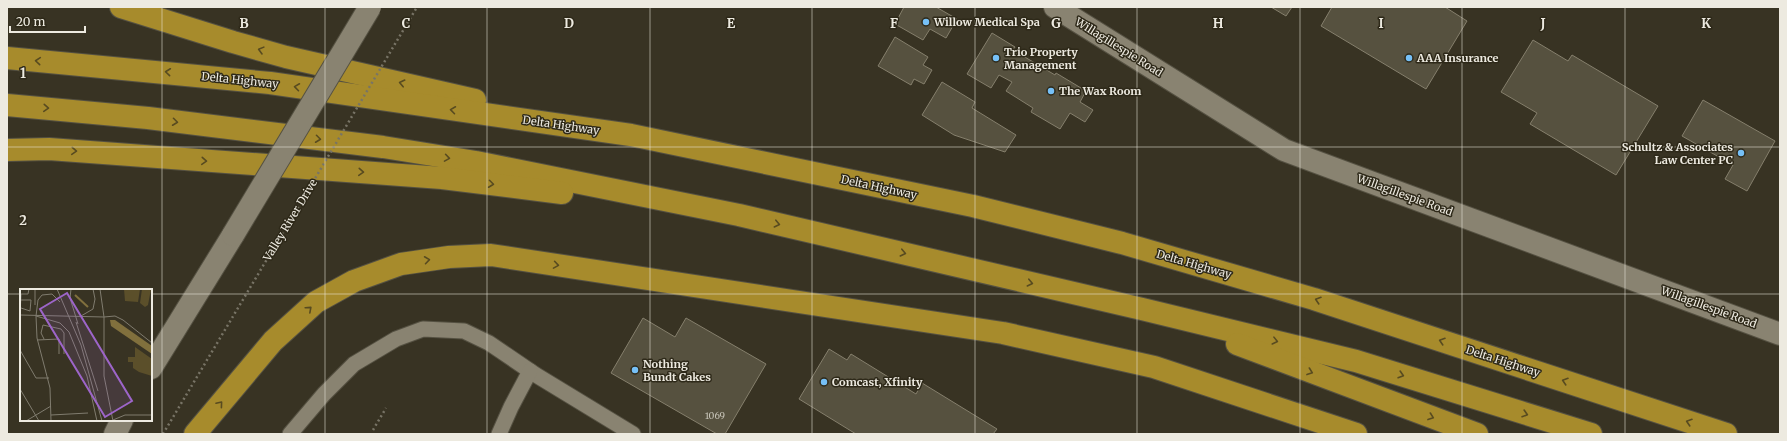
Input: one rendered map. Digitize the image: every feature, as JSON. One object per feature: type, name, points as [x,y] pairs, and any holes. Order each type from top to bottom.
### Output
[{"type":"highway","points":[[121,7],[286,57],[631,135]]},
{"type":"highway","name":"Delta Highway","points":[[7,58],[270,83],[631,135],[973,206],[1122,244],[1314,299],[1726,434]]},
{"type":"highway","points":[[7,106],[148,118],[383,147],[476,162],[739,215],[1142,309],[1356,361],[1591,434]]},
{"type":"highway","points":[[7,150],[49,149],[442,178],[739,215]]},
{"type":"highway","points":[[195,434],[273,341],[316,302],[354,281],[401,264],[449,257],[490,254],[1004,333],[1154,368],[1356,434]]},
{"type":"highway","points":[[1142,309],[1477,434]]},
{"type":"street","points":[[152,366],[370,7]]},
{"type":"street","name":"Willagillespie Road","points":[[1055,7],[1284,150],[1780,334]]},
{"type":"street","points":[[115,434],[122,421]]},
{"type":"lane","points":[[290,434],[324,394],[354,364],[396,339],[423,329],[464,332],[489,343],[530,371],[633,434]]},
{"type":"lane","points":[[499,434],[530,371]]},
{"type":"path","name":"Valley River Drive","points":[[162,434],[417,7]]},
{"type":"path","points":[[373,430],[386,408]]},
{"type":"building","name":"Willow Medical Spa","points":[[904,7],[936,7],[957,19],[946,38],[930,29],[923,40],[895,24]]},
{"type":"building","points":[[1271,7],[1292,7],[1286,16]]},
{"type":"building","name":"AAA Insurance","points":[[1332,7],[1445,7],[1467,21],[1426,89],[1321,26]]},
{"type":"building","points":[[992,33],[1015,47],[1013,50],[1055,75],[1056,73],[1086,91],[1080,102],[1093,110],[1085,122],[1070,113],[1060,129],[1031,112],[1033,108],[1006,91],[1012,82],[999,75],[991,88],[967,74]]},
{"type":"building","points":[[895,37],[928,57],[923,65],[932,70],[924,84],[914,79],[911,85],[878,66]]},
{"type":"building","points":[[1533,40],[1568,61],[1572,55],[1658,106],[1616,175],[1530,124],[1537,113],[1501,92]]},
{"type":"building","points":[[942,82],[975,102],[972,108],[1016,135],[1005,152],[954,135],[922,115]]},
{"type":"building","name":"Schultz & Associates Law Center PC","points":[[1703,100],[1775,141],[1747,191],[1725,179],[1733,165],[1682,136]]},
{"type":"building","points":[[643,318],[675,337],[686,318],[766,364],[725,434],[717,434],[611,373]]},
{"type":"building","points":[[829,349],[847,360],[851,354],[916,394],[922,383],[997,429],[993,434],[856,434],[799,399]]},
{"type":"place","name":"Willow Medical Spa","points":[[926,22]]},
{"type":"place","name":"Trio Property Management","points":[[996,58]]},
{"type":"place","name":"AAA Insurance","points":[[1409,58]]},
{"type":"place","name":"The Wax Room","points":[[1051,91]]},
{"type":"place","name":"Schultz & Associates Law Center PC","points":[[1741,153]]},
{"type":"place","name":"Nothing Bundt Cakes","points":[[635,370]]},
{"type":"place","name":"Comcast, Xfinity","points":[[824,382]]}]
